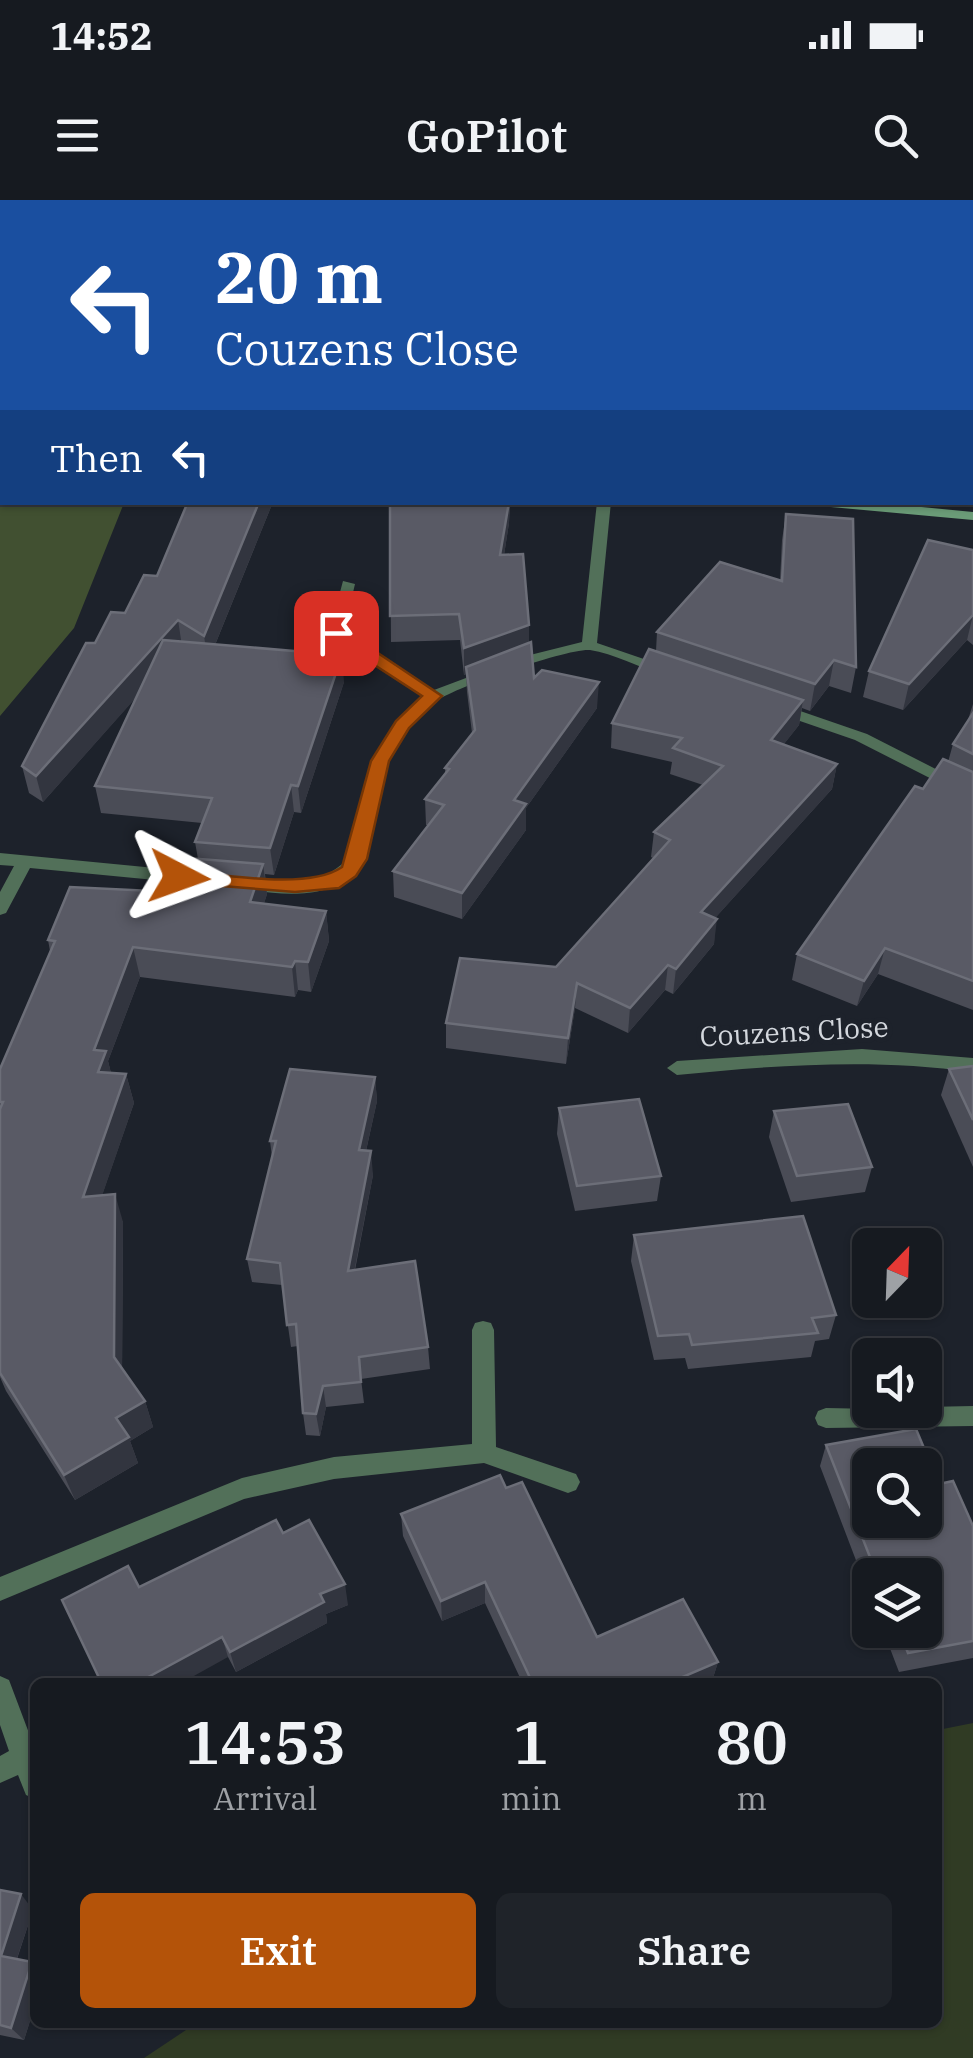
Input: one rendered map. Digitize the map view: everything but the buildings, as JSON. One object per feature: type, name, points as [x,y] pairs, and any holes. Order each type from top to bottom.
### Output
[{"type":"street","points":[[589,646],[604,505]]},
{"type":"street","points":[[853,505],[973,516]]},
{"type":"street","points":[[348,584],[336,633],[433,696]]},
{"type":"street","points":[[0,860],[295,886],[332,884],[349,872],[357,859],[380,761],[402,724],[433,696],[527,660],[589,646],[680,676]]},
{"type":"street","points":[[752,700],[861,737],[973,796]]},
{"type":"street","points":[[0,909],[24,865]]},
{"type":"street","name":"Couzens Close","points":[[677,1068],[816,1054],[913,1055],[973,1064]]},
{"type":"street","points":[[482,1330],[484,1453]]},
{"type":"street","points":[[826,1418],[973,1416]]},
{"type":"street","points":[[0,1589],[242,1489],[334,1468],[484,1453],[568,1482]]},
{"type":"street","points":[[0,1688],[11,1764],[30,1781]]},
{"type":"green space","points":[[0,505],[123,505],[74,628],[0,716]]},
{"type":"green space","points":[[973,1723],[973,2058],[144,2058],[189,2028],[942,2028],[942,1729]]},
{"type":"route","points":[[179,877],[295,886],[332,884],[349,872],[357,859],[380,761],[402,724],[433,696],[336,633]]}]
